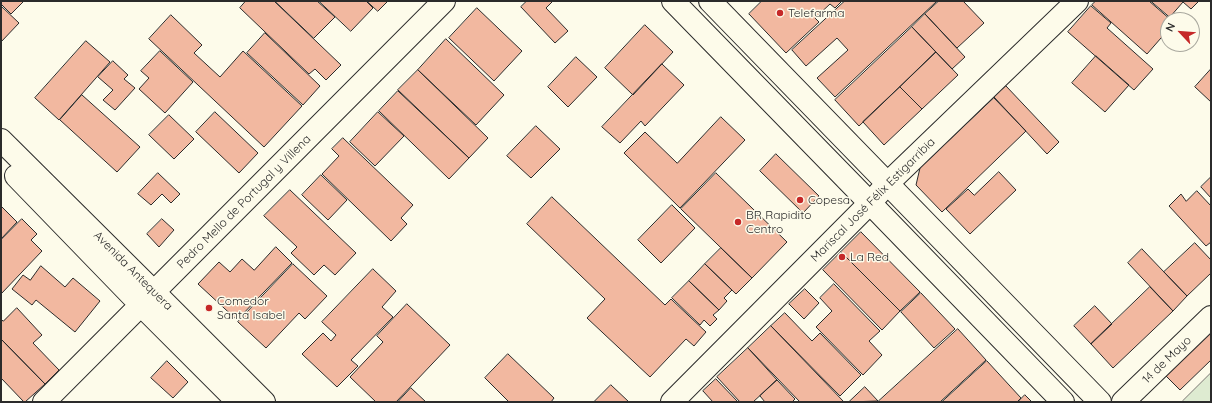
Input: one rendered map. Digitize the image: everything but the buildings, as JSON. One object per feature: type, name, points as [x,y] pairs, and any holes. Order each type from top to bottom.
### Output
[{"type":"street","name":"Pedro Mello de Portugal y Villena","points":[[44,402],[444,1]]},
{"type":"street","points":[[673,1],[1063,402]]},
{"type":"street","points":[[710,1],[1100,402]]},
{"type":"street","name":"Mariscal José Félix Estigarribia","points":[[672,402],[888,183],[1077,1]]},
{"type":"street","name":"Avenida Antequera","points":[[1,140],[147,298],[238,402]]},
{"type":"street","name":"Avenida Antequera","points":[[1,160],[147,298],[264,402]]},
{"type":"street","name":"14 de Mayo","points":[[1123,402],[1211,317]]},
{"type":"green space","points":[[1211,373],[1211,402],[1184,402],[1183,401]]},
{"type":"place","name":"Telefarma","points":[[780,13]]},
{"type":"place","name":"Copesa","points":[[800,200]]},
{"type":"place","name":"BR Rapidito Centro","points":[[738,222]]},
{"type":"place","name":"La Red","points":[[842,257]]},
{"type":"place","name":"Comedor Santa Isabel","points":[[209,308]]}]
